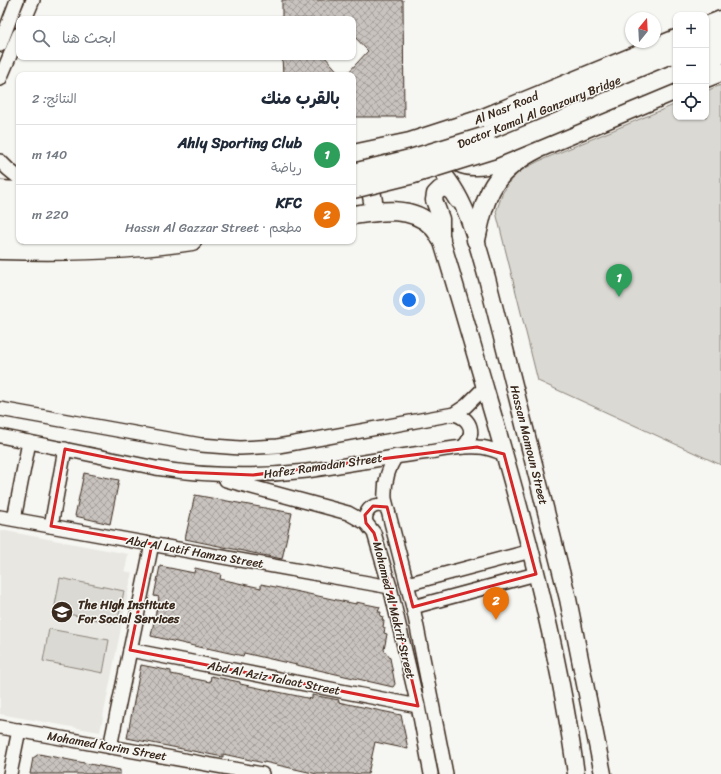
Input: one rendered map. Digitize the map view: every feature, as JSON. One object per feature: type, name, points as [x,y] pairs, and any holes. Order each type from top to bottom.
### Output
[{"type":"highway","points":[[709,25],[721,20]]},
{"type":"highway","points":[[709,42],[721,36]]},
{"type":"highway","name":"Al Nasr Road","points":[[359,153],[402,144],[481,119],[673,40]]},
{"type":"highway","points":[[709,60],[721,54]]},
{"type":"highway","name":"Doctor Kamal Al Ganzoury Bridge","points":[[356,172],[410,159],[486,136],[673,57]]},
{"type":"highway","points":[[709,77],[721,72]]},
{"type":"highway","name":"Doctor Kamal Al Ganzoury Bridge","points":[[356,188],[420,172],[491,150],[673,74]]},
{"type":"highway","points":[[476,240],[485,203],[493,185],[506,169],[521,157],[673,91]]},
{"type":"highway","points":[[446,130],[445,138],[448,152],[452,158],[464,165],[476,167],[521,157]]},
{"type":"highway","points":[[359,153],[375,212]]},
{"type":"highway","points":[[0,177],[16,178]]},
{"type":"highway","points":[[0,190],[16,191]]},
{"type":"highway","points":[[0,204],[16,205]]},
{"type":"highway","points":[[356,215],[391,211],[407,213],[421,218],[433,227],[441,239]]},
{"type":"highway","points":[[0,218],[16,219]]},
{"type":"highway","points":[[0,233],[16,233]]},
{"type":"highway","points":[[0,250],[69,252],[102,251],[161,244]]},
{"type":"main road","name":"Hassan Mamoun Street","points":[[402,144],[422,155],[440,170],[454,188],[476,240],[568,599],[603,774]]},
{"type":"main road","name":"Hassan Mamoun Street","points":[[464,209],[449,190],[443,188],[437,191],[434,197],[441,219],[441,239],[485,387],[531,551],[558,671],[576,774]]},
{"type":"street","points":[[26,16],[33,0]]},
{"type":"street","points":[[0,44],[15,2]]},
{"type":"street","points":[[0,80],[16,41]]},
{"type":"street","points":[[0,161],[16,176]]},
{"type":"street","points":[[0,409],[201,445],[240,448],[278,446],[454,414],[466,406],[485,387]]},
{"type":"street","points":[[454,414],[466,419],[471,431],[470,437],[463,447]]},
{"type":"street","name":"Hafez Ramadan Street","points":[[0,436],[156,468],[203,474],[281,474],[463,447],[488,448],[504,454]]},
{"type":"street","points":[[14,519],[29,442]]},
{"type":"street","points":[[51,526],[65,449]]},
{"type":"street","name":"Mohamed Al Makrif Street","points":[[396,456],[388,472],[385,499],[413,607],[446,774]]},
{"type":"street","name":"Mohamed Al Makrif Street","points":[[203,474],[348,512],[366,523],[374,533],[390,587],[418,706],[431,774]]},
{"type":"street","points":[[366,523],[365,515],[372,506],[380,505],[387,508]]},
{"type":"street","name":"Abd Al Latif Hamza Street","points":[[0,517],[390,587]]},
{"type":"street","points":[[110,747],[152,544]]},
{"type":"street","points":[[407,584],[531,551]]},
{"type":"street","points":[[413,607],[536,574]]},
{"type":"street","name":"Abd Al Aziz Talaat Street","points":[[130,650],[418,706]]},
{"type":"street","name":"Mohamed Karim Street","points":[[0,727],[262,774]]},
{"type":"street","points":[[10,774],[19,730]]},
{"type":"highlighted area","points":[[477,447],[504,454],[536,574],[413,607],[387,507],[373,506],[365,515],[366,523],[374,533],[390,587],[418,706],[130,650],[152,544],[51,526],[65,449],[179,472],[253,475]]},
{"type":"shaded area","points":[[721,85],[721,465],[538,381],[496,212],[503,192],[518,172],[539,161],[673,105],[673,120],[709,120],[709,90]]},
{"type":"shaded area","name":"The High Institute For Social Services","points":[[0,530],[128,554],[125,571],[132,573],[100,732],[0,714],[0,662],[2,652],[0,651]]},
{"type":"shaded area","points":[[60,578],[124,591],[117,624],[54,611]]},
{"type":"shaded area","points":[[49,629],[109,640],[103,673],[43,661]]},
{"type":"building","points":[[282,0],[403,0],[404,117],[356,117],[356,72],[349,72],[368,51],[356,38],[356,16],[282,16]]},
{"type":"building","points":[[282,60],[328,60],[338,72],[283,72]]},
{"type":"building","points":[[84,473],[119,480],[110,524],[75,516]]},
{"type":"building","points":[[195,495],[292,513],[282,559],[185,539]]},
{"type":"building","points":[[160,566],[194,573],[195,568],[221,574],[220,579],[261,588],[261,584],[356,604],[356,602],[380,607],[378,612],[381,612],[380,616],[383,617],[383,627],[385,628],[384,633],[387,634],[384,650],[390,658],[395,684],[393,687],[244,653],[243,656],[151,636],[159,597],[154,596]]},
{"type":"building","points":[[141,665],[171,671],[171,674],[210,682],[211,676],[240,682],[240,684],[312,699],[312,695],[339,700],[338,702],[401,715],[408,749],[375,742],[368,774],[317,774],[223,754],[223,757],[127,738]]},
{"type":"building","points":[[39,754],[120,770],[120,774],[30,774],[33,758]]},
{"type":"place","name":"Ahly Sporting Club","points":[[619,297]]},
{"type":"place","name":"The High Institute For Social Services","points":[[62,612]]},
{"type":"place","name":"KFC","points":[[496,620]]}]
